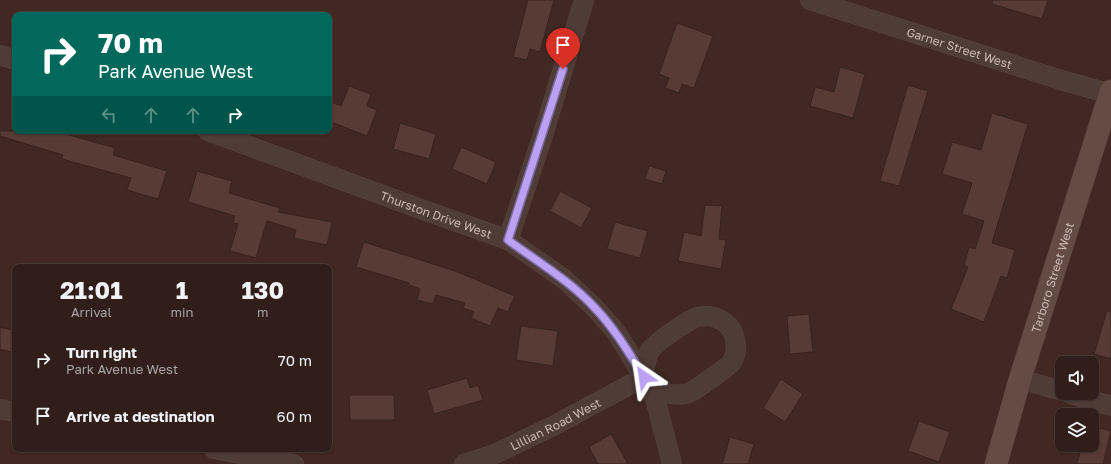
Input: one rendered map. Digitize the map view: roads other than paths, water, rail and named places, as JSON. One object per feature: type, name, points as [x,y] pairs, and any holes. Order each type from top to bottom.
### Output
[{"type":"main road","name":"Tarboro Street West","points":[[996,464],[1020,379],[1111,93]]},
{"type":"street","points":[[508,240],[542,138],[584,0]]},
{"type":"street","name":"Garner Street West","points":[[810,0],[834,4],[1061,80],[1111,93]]},
{"type":"street","points":[[0,55],[12,59]]},
{"type":"street","name":"Thurston Drive West","points":[[216,134],[508,240],[564,279],[594,307],[616,332],[644,377],[656,398],[672,464]]},
{"type":"street","points":[[710,316],[720,319],[726,323],[736,339],[736,351],[731,363],[690,393],[676,395],[669,394],[656,388],[644,377],[645,362],[649,352],[655,344],[698,317],[710,316]]},
{"type":"street","name":"Lillian Road West","points":[[464,464],[502,451],[555,425],[644,377]]},
{"type":"street","points":[[1020,379],[1055,389]]},
{"type":"street","points":[[1091,400],[1111,406]]},
{"type":"street","points":[[0,409],[12,411]]},
{"type":"street","points":[[230,452],[294,464]]}]
